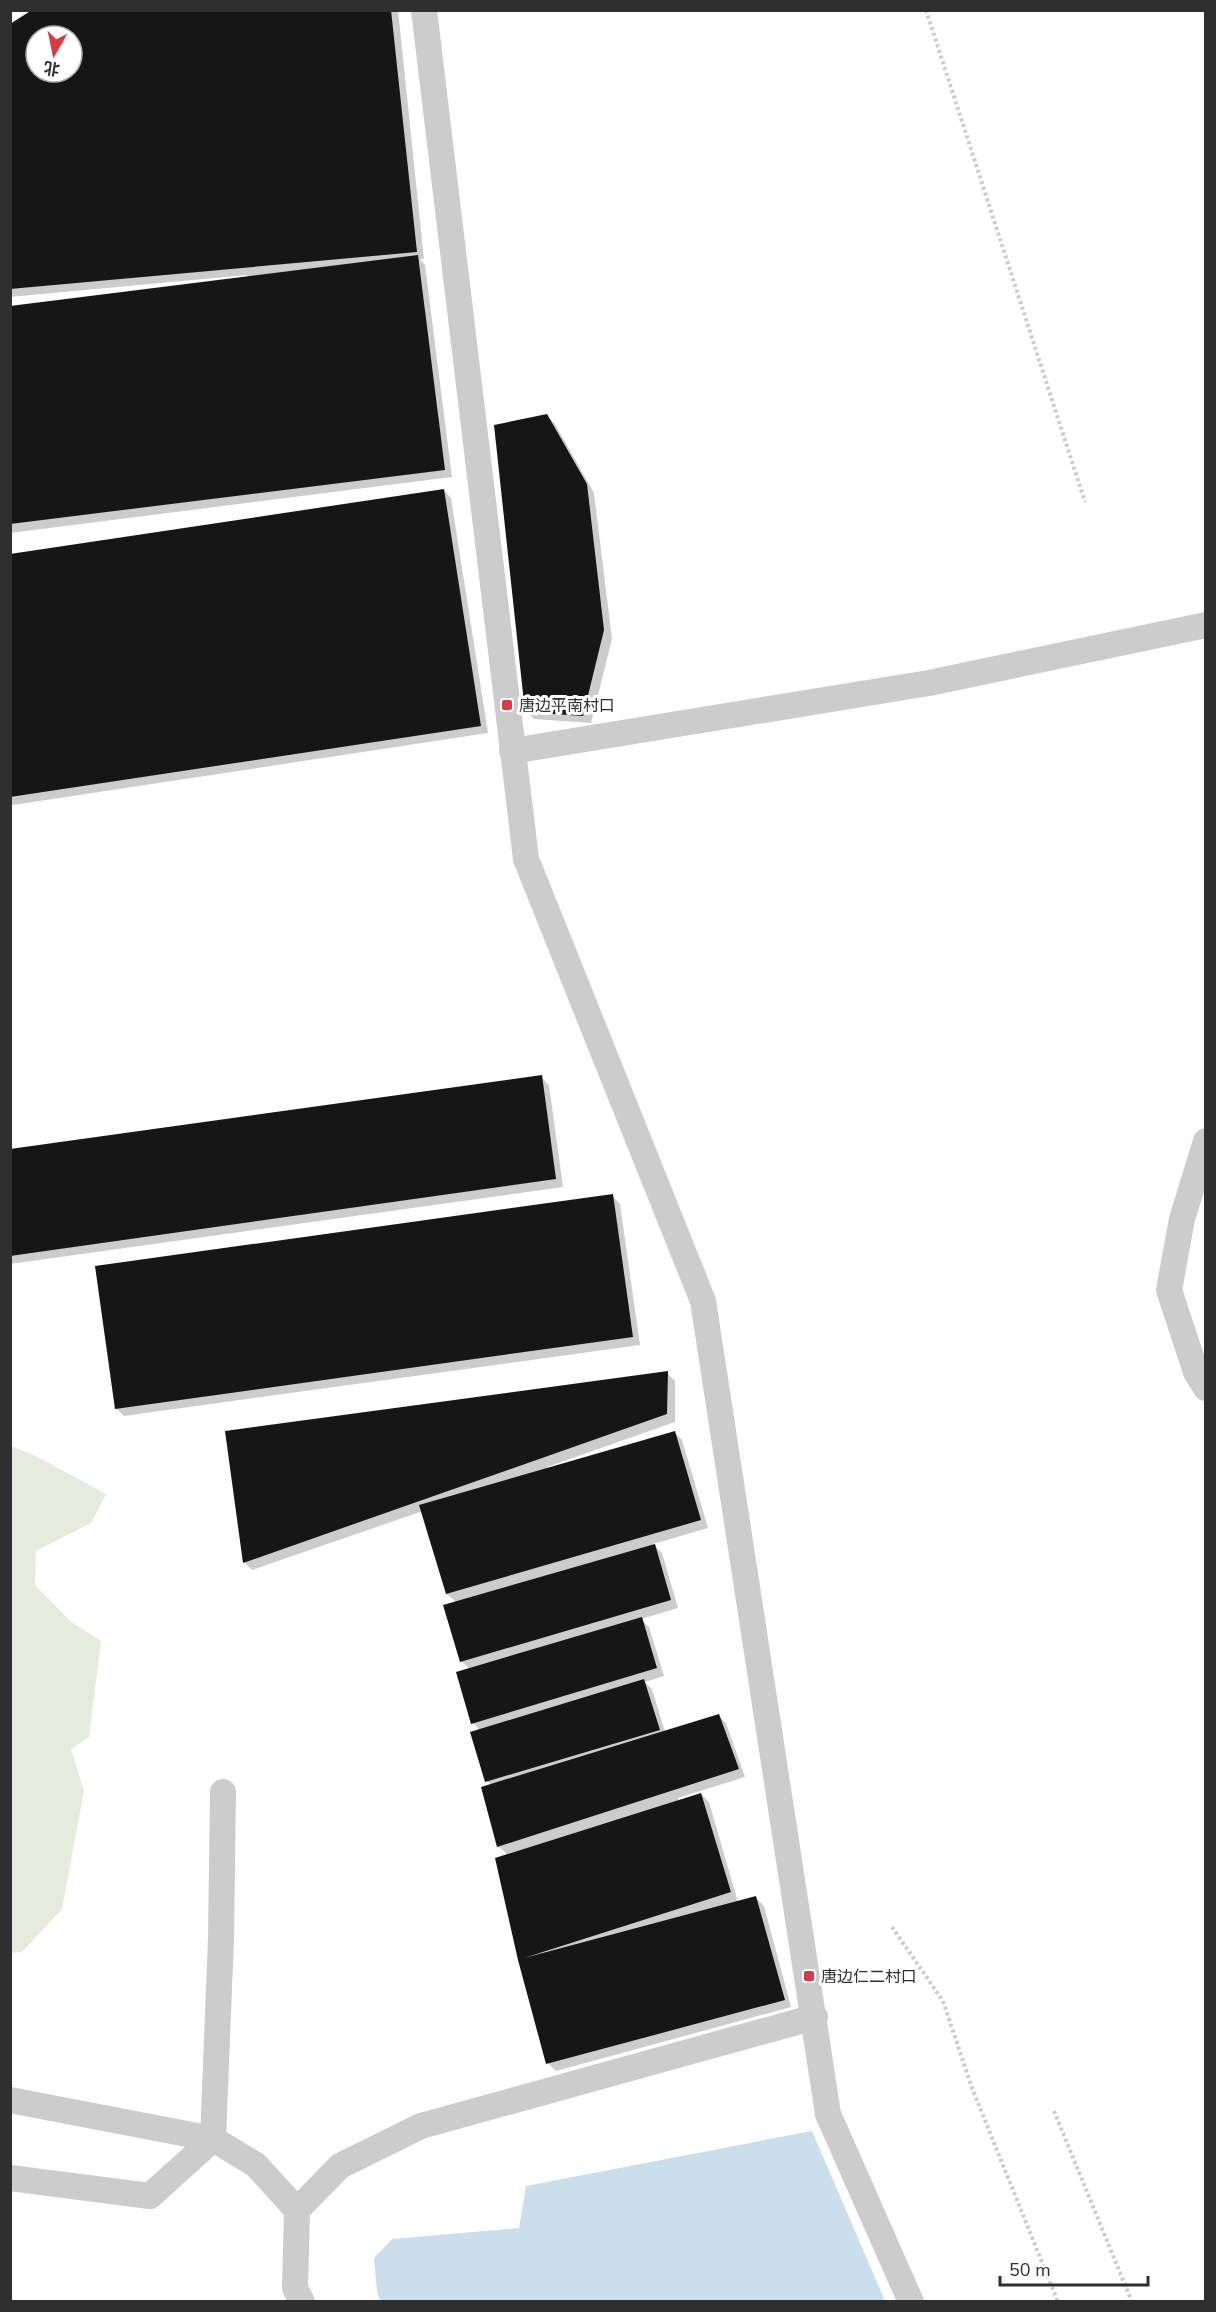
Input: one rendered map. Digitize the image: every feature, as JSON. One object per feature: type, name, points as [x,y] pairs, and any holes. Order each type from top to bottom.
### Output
[{"type":"street","points":[[424,10],[526,859],[703,1301],[815,2017],[828,2114],[911,2301]]},
{"type":"street","points":[[512,751],[929,683],[1206,625]]},
{"type":"street","points":[[1206,1140],[1182,1220],[1169,1290],[1196,1372],[1206,1388]]},
{"type":"street","points":[[10,2178],[150,2196],[213,2139],[221,1938],[223,1792]]},
{"type":"street","points":[[297,2210],[340,2166],[421,2126],[815,2017]]},
{"type":"street","points":[[10,2100],[213,2139],[256,2165],[297,2210],[296,2288],[302,2301]]},
{"type":"path","points":[[926,10],[1085,502]]},
{"type":"path","points":[[892,1927],[943,2001],[972,2088],[1058,2301]]},
{"type":"path","points":[[1054,2111],[1132,2301]]},
{"type":"green space","points":[[11,1446],[36,1456],[106,1494],[91,1523],[36,1551],[35,1585],[71,1622],[101,1641],[89,1737],[71,1749],[84,1791],[62,1909],[22,1952],[11,1953]]},
{"type":"water","points":[[812,2131],[885,2301],[381,2302],[377,2292],[374,2258],[392,2239],[519,2228],[526,2186]]},
{"type":"building","points":[[32,10],[391,10],[417,252],[10,289],[10,24]]},
{"type":"building","points":[[418,255],[445,470],[10,524],[10,306]]},
{"type":"building","points":[[547,414],[587,484],[604,630],[583,716],[525,712],[494,425]]},
{"type":"building","points":[[444,489],[481,726],[10,797],[10,554]]},
{"type":"building","points":[[542,1075],[556,1179],[10,1256],[10,1149]]},
{"type":"building","points":[[613,1194],[633,1337],[115,1409],[95,1266]]},
{"type":"building","points":[[668,1371],[667,1414],[243,1563],[225,1431]]},
{"type":"building","points":[[675,1431],[701,1520],[446,1594],[419,1505]]},
{"type":"building","points":[[655,1544],[671,1600],[460,1662],[443,1605]]},
{"type":"building","points":[[642,1617],[657,1668],[471,1724],[456,1672]]},
{"type":"building","points":[[644,1679],[660,1730],[485,1782],[470,1732]]},
{"type":"building","points":[[719,1714],[739,1769],[497,1847],[481,1787]]},
{"type":"building","points":[[701,1793],[731,1892],[524,1958],[756,1896],[785,2000],[546,2064],[518,1960],[495,1858]]},
{"type":"place","name":"唐边平南村口","points":[[507,705]]},
{"type":"place","name":"唐边仁二村口","points":[[809,1976]]}]
